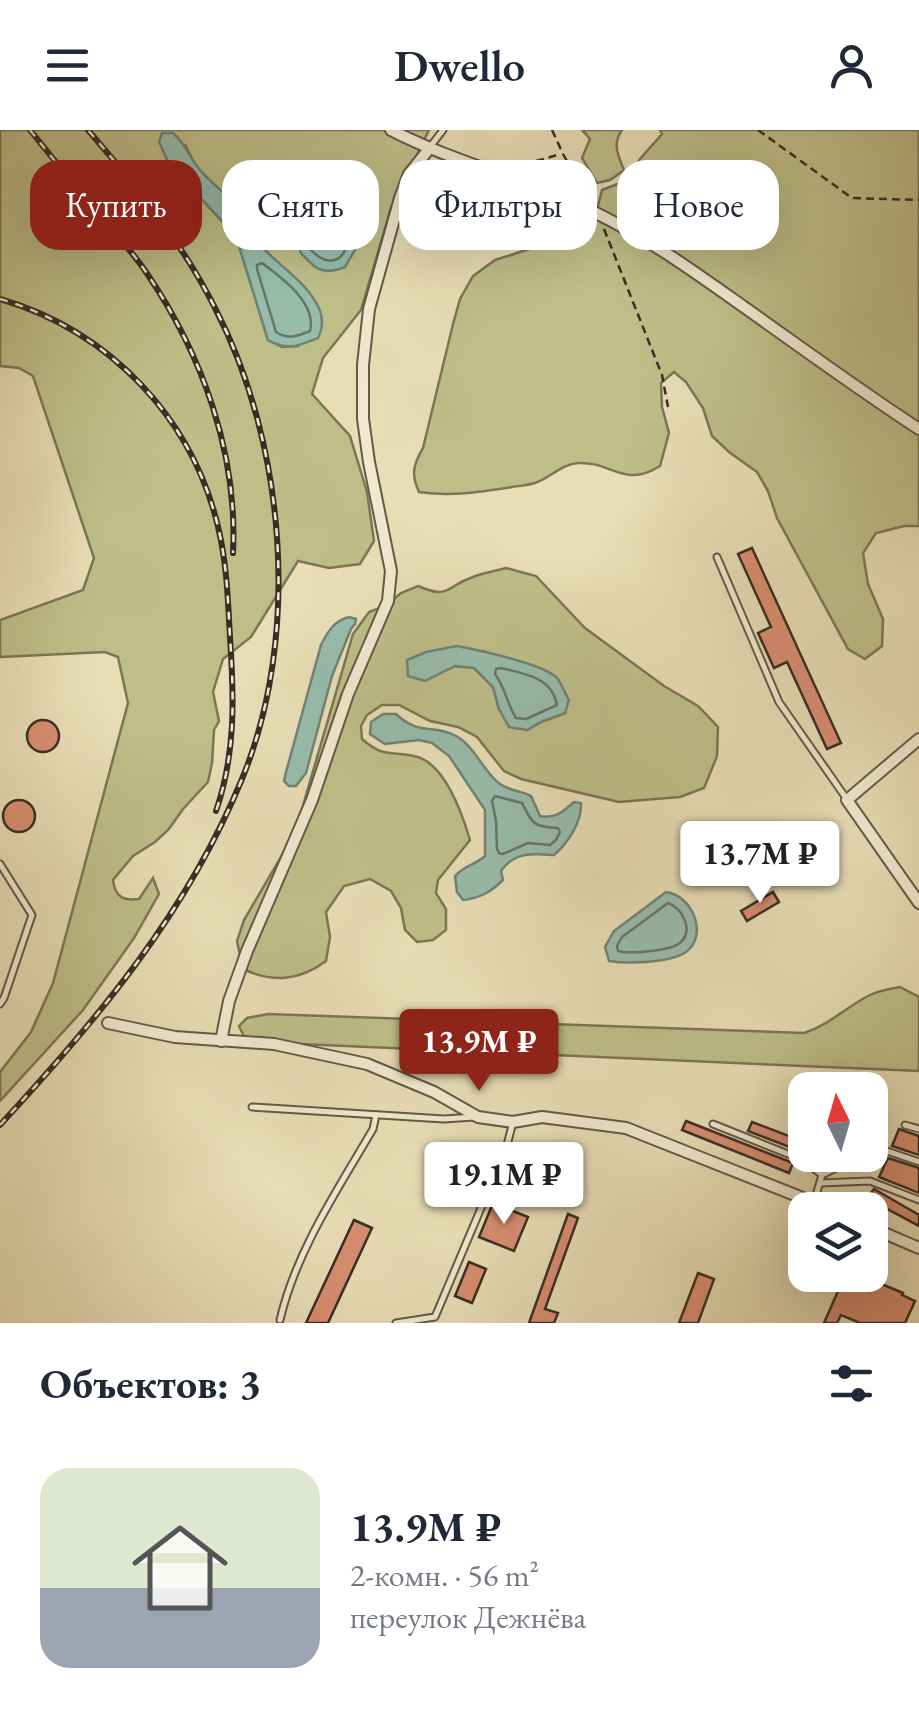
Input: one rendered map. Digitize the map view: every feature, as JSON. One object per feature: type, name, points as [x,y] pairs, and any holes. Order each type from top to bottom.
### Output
[{"type":"street","points":[[392,130],[461,160]]},
{"type":"street","points":[[221,1041],[229,1001],[247,951],[312,800],[348,694],[388,601],[391,571],[363,419],[363,366],[369,308],[400,198],[409,174],[428,149]]},
{"type":"street","points":[[597,213],[667,252],[919,430]]},
{"type":"street","points":[[919,739],[847,800],[919,903]]},
{"type":"street","points":[[108,1023],[175,1037],[274,1044],[367,1064],[434,1092],[478,1117],[514,1122],[542,1117],[626,1128],[789,1192]]},
{"type":"street","points":[[888,1234],[919,1248]]},
{"type":"lane","points":[[428,149],[443,130]]},
{"type":"lane","points":[[717,557],[779,702],[847,800]]},
{"type":"lane","points":[[0,864],[32,915],[0,1004]]},
{"type":"lane","points":[[252,1107],[444,1119],[478,1117]]},
{"type":"lane","points":[[280,1320],[286,1296],[315,1230],[373,1129],[376,1115]]},
{"type":"lane","points":[[396,1323],[436,1317],[514,1122]]},
{"type":"lane","points":[[713,1124],[803,1160],[822,1175]]},
{"type":"lane","points":[[905,1125],[919,1129]]},
{"type":"lane","points":[[888,1151],[919,1162]]},
{"type":"lane","points":[[817,1192],[822,1175],[828,1172]]},
{"type":"lane","points":[[820,1183],[870,1181],[919,1200]]},
{"type":"path","points":[[552,130],[565,160]]},
{"type":"path","points":[[758,130],[852,198],[919,200]]},
{"type":"path","points":[[540,160],[562,154]]},
{"type":"path","points":[[597,216],[609,237],[662,375],[668,407]]},
{"type":"green space","points":[[0,130],[429,130],[414,160],[399,160],[399,192],[379,249],[379,160],[222,160],[222,193],[202,173],[202,160],[193,160],[185,144],[186,160],[30,160],[30,250],[202,250],[202,200],[222,221],[222,250],[240,250],[268,340],[282,347],[298,346],[280,266],[265,250],[379,250],[361,310],[323,358],[312,394],[350,436],[367,492],[374,541],[360,564],[329,568],[298,561],[251,637],[223,659],[213,692],[219,721],[214,730],[208,782],[169,829],[133,856],[113,880],[118,894],[124,898],[139,899],[153,878],[159,894],[134,938],[83,1010],[0,1101],[0,1072],[31,1032],[53,983],[128,703],[118,657],[105,652],[0,657],[0,620],[83,590],[94,558],[33,376],[19,368],[0,366]]},
{"type":"green space","points":[[582,130],[622,130],[617,145],[620,160],[617,160],[617,175],[610,180],[597,183],[597,160],[582,158],[590,139]]},
{"type":"green space","points":[[660,130],[919,130],[919,526],[876,533],[863,553],[868,584],[883,619],[882,646],[865,659],[848,649],[777,518],[757,472],[712,436],[703,408],[686,382],[674,372],[661,383],[669,433],[660,466],[647,472],[627,475],[578,463],[535,483],[489,491],[431,493],[419,492],[416,486],[415,465],[423,448],[453,324],[460,299],[473,276],[495,260],[527,250],[597,250],[597,210],[602,190],[617,184],[617,250],[779,250],[779,160],[639,160],[662,134]]},
{"type":"green space","points":[[506,568],[536,576],[585,628],[698,706],[718,727],[717,756],[704,788],[680,797],[619,802],[521,779],[504,771],[477,737],[458,727],[430,721],[399,705],[382,705],[367,715],[361,726],[362,739],[382,752],[414,756],[435,768],[451,790],[470,840],[438,880],[436,893],[446,909],[446,930],[433,940],[417,942],[405,930],[401,908],[391,891],[370,879],[344,886],[326,912],[330,937],[326,961],[306,973],[286,978],[243,969],[237,941],[244,920],[295,833],[353,634],[369,612],[387,605],[401,593],[418,586],[442,592],[473,577]],"holes":[[[483,651],[500,657],[565,713],[527,730],[499,709],[493,687],[474,668],[455,666],[440,672]]]},
{"type":"green space","points":[[900,987],[919,997],[919,1071],[255,1042],[244,1036],[239,1026],[247,1018],[268,1014],[804,1033],[872,994]]},
{"type":"water","points":[[162,133],[173,133],[193,160],[167,160],[159,142]]},
{"type":"water","points":[[202,172],[222,192],[222,221],[202,199]]},
{"type":"water","points":[[240,250],[265,250],[310,293],[321,315],[318,338],[293,346],[268,340]]},
{"type":"water","points":[[355,250],[345,267],[325,271],[300,252]]},
{"type":"water","points":[[349,617],[356,619],[355,624],[332,676],[306,773],[296,786],[289,786],[284,781],[286,772],[321,645],[332,627]]},
{"type":"water","points":[[457,646],[510,658],[550,673],[559,680],[569,700],[565,713],[527,730],[509,727],[493,687],[474,668],[455,666],[425,681],[408,676],[407,660]]},
{"type":"water","points":[[383,714],[396,714],[412,725],[456,736],[500,784],[531,796],[540,816],[554,816],[574,802],[581,803],[577,825],[569,838],[554,855],[525,855],[512,860],[501,871],[503,880],[494,888],[463,900],[457,892],[455,876],[485,856],[485,810],[449,756],[432,743],[419,740],[385,744],[370,734],[371,722]]},
{"type":"water","points":[[666,892],[690,908],[697,926],[693,945],[679,956],[660,960],[609,961],[605,947],[614,931]]},
{"type":"building","points":[[752,548],[841,743],[827,749],[787,662],[774,668],[758,633],[771,627],[738,554]]},
{"type":"building","points":[[43,720],[54,725],[59,736],[54,747],[43,752],[32,747],[27,736],[32,725]]},
{"type":"building","points":[[19,800],[30,805],[35,816],[30,827],[19,832],[8,827],[3,816],[8,805]]},
{"type":"building","points":[[773,892],[779,902],[747,921],[741,911]]},
{"type":"building","points":[[686,1121],[788,1161],[789,1172],[789,1173],[682,1130]]},
{"type":"building","points":[[752,1122],[788,1136],[788,1146],[748,1131]]},
{"type":"building","points":[[899,1129],[919,1136],[919,1155],[892,1146]]},
{"type":"building","points":[[888,1158],[919,1168],[919,1193],[879,1177],[881,1172],[888,1172]]},
{"type":"building","points":[[888,1197],[919,1215],[919,1226],[888,1209]]},
{"type":"building","points":[[493,1203],[528,1217],[514,1251],[479,1237]]},
{"type":"building","points":[[568,1214],[578,1218],[545,1309],[558,1313],[554,1323],[529,1323]]},
{"type":"building","points":[[354,1220],[372,1228],[328,1323],[306,1323]]},
{"type":"building","points":[[469,1262],[486,1269],[472,1303],[455,1296]]},
{"type":"building","points":[[698,1273],[714,1279],[698,1323],[679,1323]]},
{"type":"building","points":[[888,1287],[915,1301],[905,1323],[860,1323],[841,1315],[837,1323],[824,1323],[838,1292],[888,1292]]},
{"type":"railway","points":[[30,130],[141,265],[184,336],[222,442],[233,516],[233,553]]},
{"type":"railway","points":[[0,1125],[105,1005],[195,875],[242,779],[261,723],[273,664],[278,603],[277,541],[270,480],[239,362],[188,260],[88,130]]},
{"type":"railway","points":[[0,299],[77,333],[111,357],[168,417],[207,490],[224,557],[232,681],[230,746],[216,811]]}]
